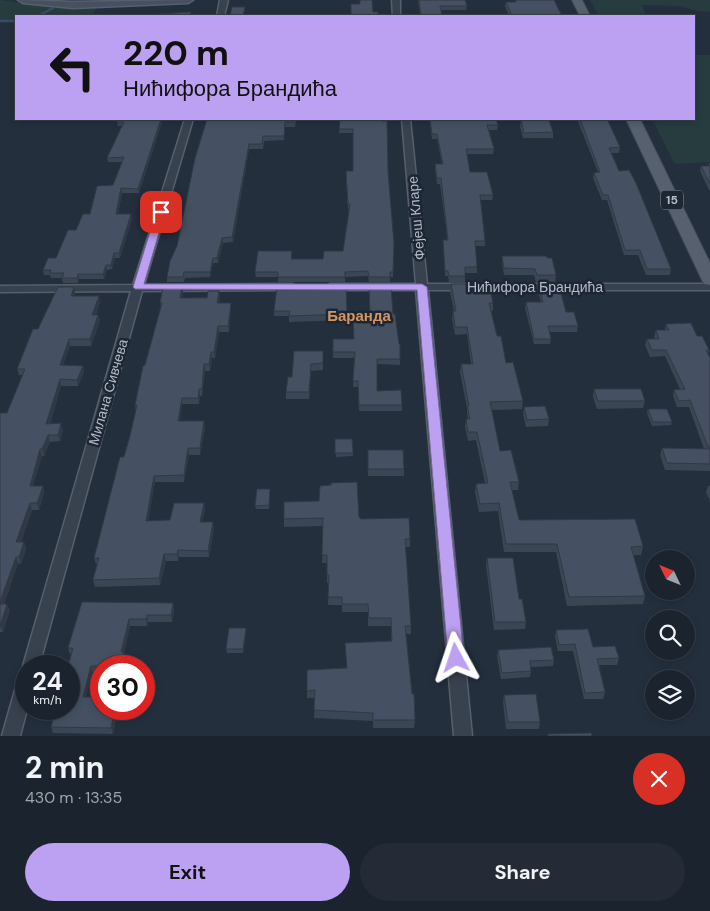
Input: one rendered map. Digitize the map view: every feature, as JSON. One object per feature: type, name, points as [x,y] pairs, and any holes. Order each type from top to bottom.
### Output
[{"type":"main road","points":[[23,0],[88,5],[188,0]]},
{"type":"main road","points":[[577,0],[584,15]]},
{"type":"main road","name":"15","points":[[633,120],[710,280]]},
{"type":"street","points":[[220,15],[224,0]]},
{"type":"street","points":[[396,0],[397,15]]},
{"type":"street","name":"Милана Сивчева","points":[[34,655],[138,287],[189,120]]},
{"type":"street","name":"Фејеш Кларе","points":[[406,120],[463,736]]},
{"type":"street","name":"Нићифора Брандића","points":[[0,289],[138,287],[710,287]]},
{"type":"street","points":[[11,736],[16,720]]},
{"type":"green space","points":[[0,0],[59,8],[97,7],[93,15],[15,15],[15,21],[0,22]]},
{"type":"green space","points":[[590,0],[710,0],[710,12],[697,11],[680,6],[642,5],[646,15],[598,15]]},
{"type":"green space","points":[[695,55],[710,55],[710,162],[675,164],[653,120],[695,120]]},
{"type":"building","points":[[360,0],[372,0],[373,12],[378,12],[378,15],[351,15],[351,4],[360,4]]},
{"type":"building","points":[[419,0],[465,0],[467,6],[440,6],[442,15],[421,15]]},
{"type":"building","points":[[516,0],[554,0],[562,15],[512,15],[506,2],[516,2]]},
{"type":"building","points":[[232,7],[245,7],[243,15],[230,15]]},
{"type":"building","points":[[191,12],[190,15],[159,14]]},
{"type":"building","points":[[118,120],[161,120],[138,189],[121,188],[116,214],[131,214],[119,253],[114,253],[111,265],[106,265],[103,274],[78,274],[77,278],[62,278],[64,273],[50,273],[51,270],[43,270],[48,258],[56,258],[68,230],[76,230],[83,214],[90,214],[97,186],[113,185],[124,157],[107,158],[124,122],[117,122]]},
{"type":"building","points":[[207,120],[295,120],[295,122],[285,122],[284,136],[263,136],[262,144],[249,144],[232,237],[222,238],[217,258],[213,258],[210,272],[184,272],[183,277],[167,277],[170,261],[177,246],[195,158]]},
{"type":"building","points":[[340,120],[387,121],[388,172],[394,244],[393,272],[390,272],[390,277],[369,277],[368,271],[345,272],[345,277],[278,277],[278,272],[255,272],[258,251],[292,251],[291,259],[323,259],[324,251],[343,251],[350,204],[348,204],[346,171],[353,171],[353,129],[339,129]]},
{"type":"building","points":[[430,120],[496,120],[498,125],[487,125],[494,149],[466,149],[470,172],[487,172],[493,195],[480,195],[485,241],[475,241],[477,267],[465,267],[465,276],[449,276],[448,271],[445,271],[443,240],[448,240],[441,178],[437,178],[435,164],[443,164],[437,134],[432,134]]},
{"type":"building","points":[[521,120],[549,120],[553,132],[524,133]]},
{"type":"building","points":[[580,120],[607,120],[620,147],[609,148],[619,171],[629,170],[636,183],[671,269],[647,269],[640,250],[625,250],[608,195],[603,195],[594,173],[600,172]]},
{"type":"building","points":[[701,166],[710,166],[710,184]]},
{"type":"building","points":[[502,256],[546,256],[547,258],[552,258],[556,275],[537,275],[535,269],[504,268]]},
{"type":"building","points":[[451,284],[466,284],[467,289],[490,288],[493,303],[489,303],[497,336],[501,336],[506,363],[513,362],[523,401],[490,402],[500,451],[511,450],[519,482],[510,482],[519,520],[635,519],[643,546],[631,547],[645,596],[569,597],[557,544],[506,544],[499,503],[480,504],[476,484],[488,483],[477,432],[468,432],[466,419],[470,419],[467,406],[469,406],[461,364],[473,364],[467,327],[455,327],[453,311],[456,311]]},
{"type":"building","points":[[164,286],[182,286],[180,298],[207,298],[208,291],[219,291],[217,303],[231,303],[228,326],[218,326],[214,352],[211,352],[209,364],[204,364],[202,389],[199,389],[198,398],[182,398],[178,421],[204,421],[200,448],[188,448],[184,475],[154,476],[146,521],[170,520],[174,503],[204,503],[200,522],[213,522],[208,551],[178,550],[177,554],[164,554],[159,578],[93,580],[99,558],[94,558],[120,457],[124,457],[130,436],[143,366],[145,365],[162,303],[160,303]]},
{"type":"building","points":[[277,286],[346,286],[347,314],[289,316],[290,311],[274,311]]},
{"type":"building","points":[[369,286],[391,286],[393,314],[395,314],[400,344],[400,359],[377,359],[377,391],[401,390],[402,405],[359,405],[358,381],[353,381],[355,352],[333,352],[333,339],[354,339],[353,315],[370,314]]},
{"type":"building","points":[[539,286],[559,286],[566,312],[574,312],[578,326],[548,326],[551,339],[534,339],[526,302],[543,302]]},
{"type":"building","points":[[58,287],[74,287],[71,296],[99,296],[92,315],[98,315],[90,339],[69,339],[60,365],[83,366],[77,380],[60,379],[46,424],[61,423],[58,435],[48,435],[42,449],[40,449],[30,486],[43,486],[37,503],[30,503],[16,542],[24,542],[19,557],[16,557],[0,602],[0,413],[7,413],[25,369],[17,369],[33,329],[38,329]]},
{"type":"building","points":[[691,323],[697,336],[702,336],[709,350],[706,350],[710,358],[710,464],[667,463],[662,448],[709,449],[690,400],[679,401],[674,390],[685,389],[666,350],[652,350],[647,339],[659,339],[656,330],[669,330],[666,324]]},
{"type":"building","points":[[294,351],[323,351],[323,363],[311,364],[309,392],[286,392],[288,377],[292,377]]},
{"type":"building","points":[[594,389],[641,389],[645,401],[598,401]]},
{"type":"building","points":[[545,406],[549,419],[527,420],[524,407]]},
{"type":"building","points":[[648,409],[667,409],[672,422],[653,422]]},
{"type":"building","points":[[335,439],[352,439],[353,453],[335,453]]},
{"type":"building","points":[[368,450],[403,450],[404,469],[368,469]]},
{"type":"building","points":[[357,482],[359,517],[361,519],[409,518],[410,539],[405,539],[411,626],[405,626],[412,694],[414,694],[415,720],[373,720],[373,713],[314,710],[315,690],[307,691],[307,670],[347,668],[345,643],[392,641],[391,618],[369,618],[368,604],[342,604],[342,597],[328,597],[329,575],[327,575],[327,555],[322,555],[323,518],[284,519],[284,502],[319,501],[320,486],[331,485],[331,483]]},
{"type":"building","points":[[257,489],[270,489],[269,505],[255,506]]},
{"type":"building","points":[[487,558],[513,558],[519,599],[522,599],[526,622],[495,622]]},
{"type":"building","points":[[82,602],[173,603],[171,615],[147,615],[146,619],[129,619],[121,652],[124,652],[123,655],[90,655],[90,670],[83,697],[90,697],[90,720],[113,720],[111,728],[51,727],[53,720],[80,720],[80,655],[71,655],[73,648],[68,648]]},
{"type":"building","points":[[0,604],[7,604],[0,626]]},
{"type":"building","points":[[229,628],[246,628],[243,649],[226,649]]},
{"type":"building","points":[[588,629],[593,647],[615,646],[619,658],[597,659],[605,692],[585,693],[575,644],[559,645],[556,630]]},
{"type":"building","points":[[551,647],[554,660],[530,661],[531,671],[502,673],[498,650]]},
{"type":"building","points":[[536,694],[540,722],[508,722],[504,695]]},
{"type":"building","points":[[591,733],[592,736],[548,736],[548,734]]},
{"type":"waterway","points":[[40,15],[53,8]]},
{"type":"waterway","points":[[0,21],[15,21]]},
{"type":"district","name":"Баранда","points":[[359,316]]},
{"type":"route","points":[[161,212],[138,287],[422,287],[456,658]]}]
